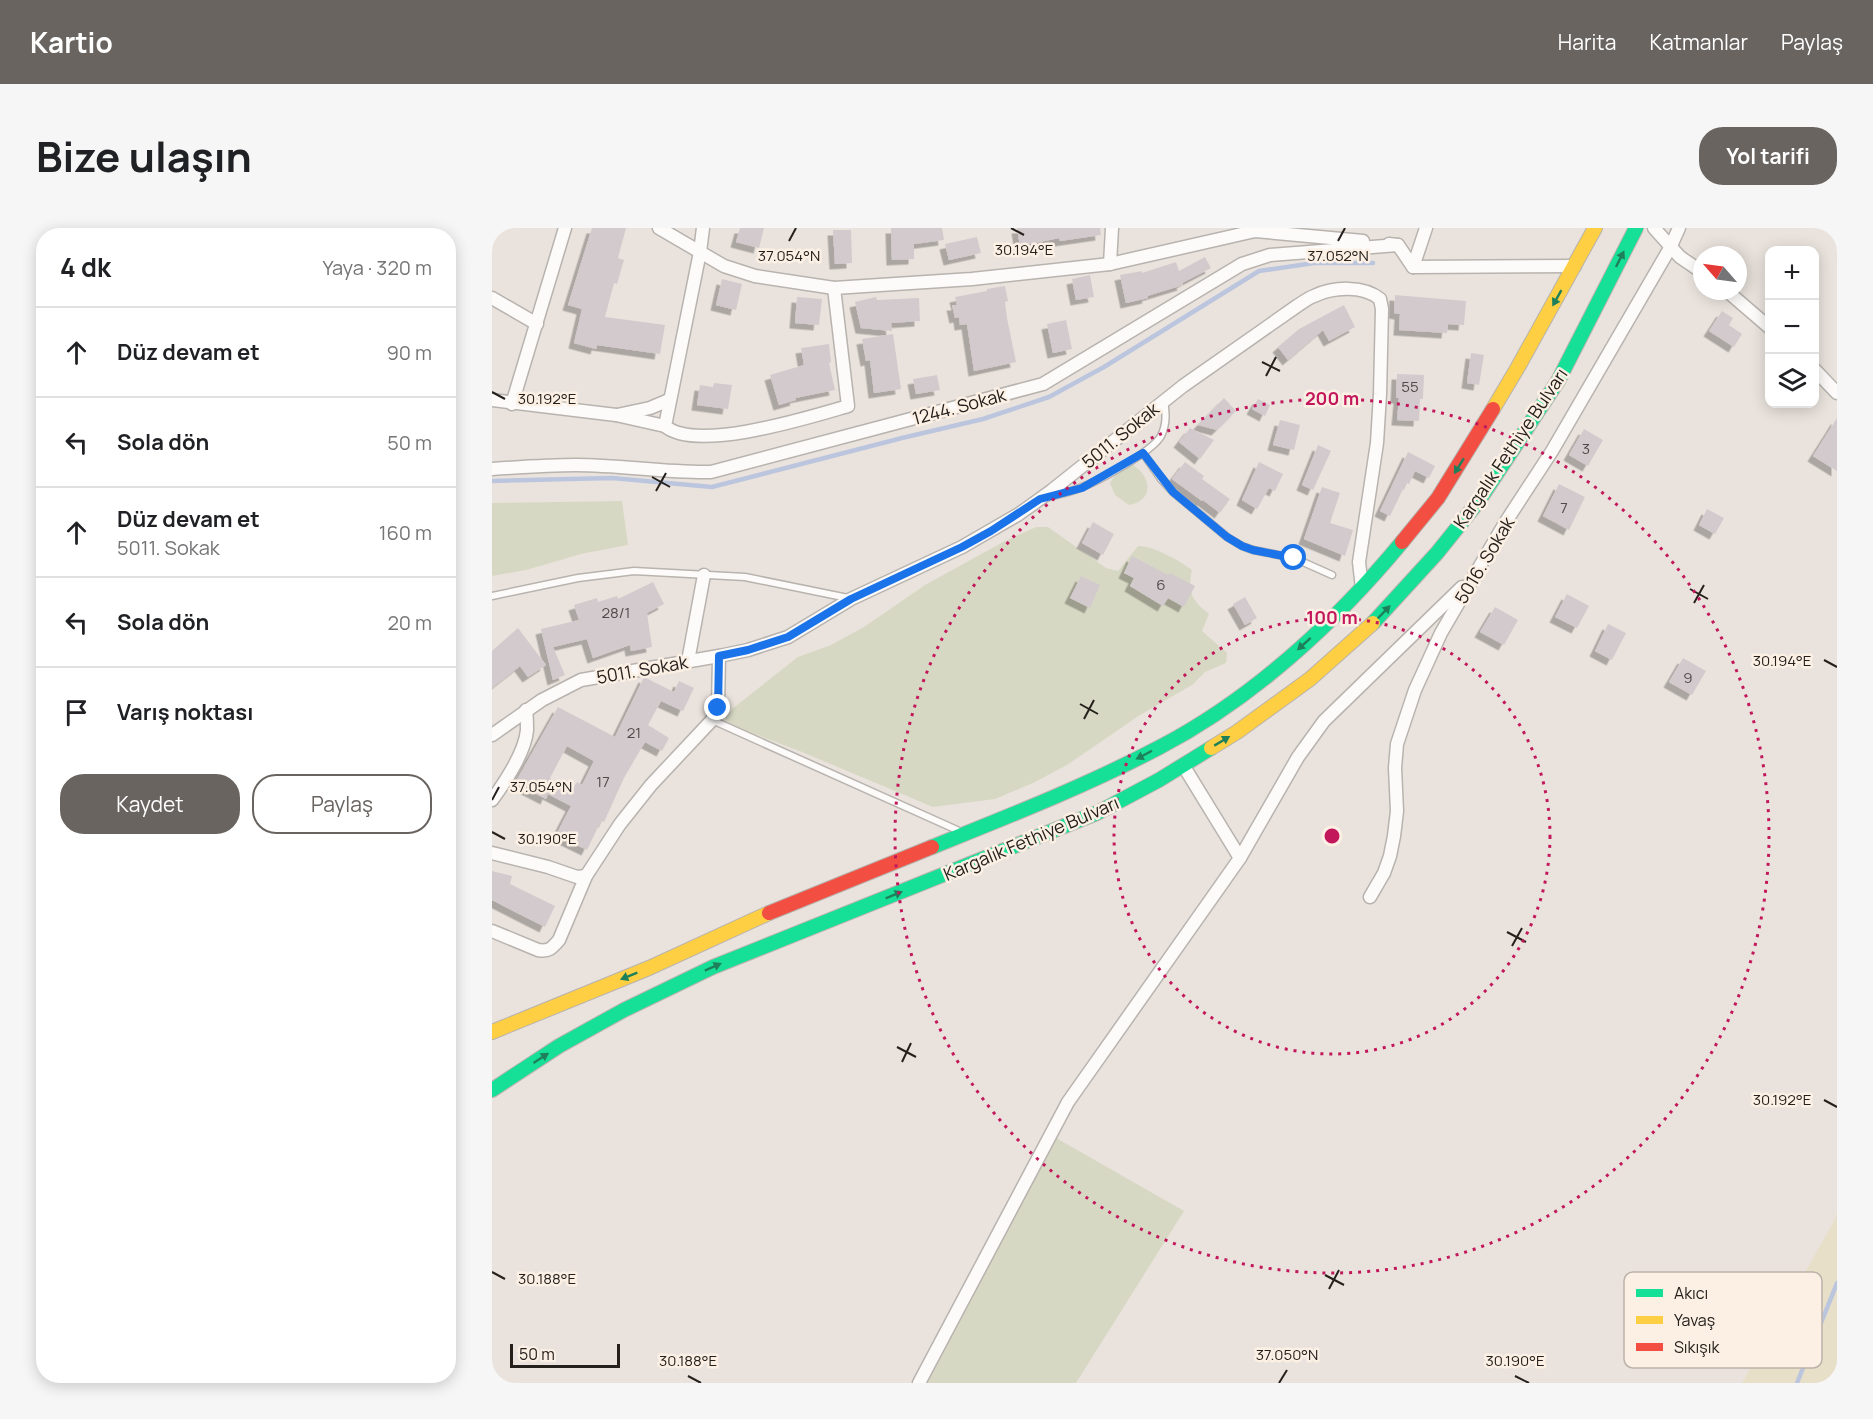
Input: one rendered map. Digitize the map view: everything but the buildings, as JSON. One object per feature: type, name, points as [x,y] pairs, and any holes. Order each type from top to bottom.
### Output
[{"type":"highway","name":"Kargalık Fethiye Bulvarı","points":[[492,1032],[649,968],[778,909],[1062,795],[1162,746],[1218,712],[1254,686],[1316,633],[1362,588],[1438,498],[1518,367],[1595,228]]},
{"type":"highway","name":"Kargalık Fethiye Bulvarı","points":[[492,1090],[559,1046],[615,1015],[713,967],[995,856],[1097,813],[1237,732],[1310,679],[1382,615],[1478,502],[1558,381],[1636,228]]},
{"type":"street","points":[[512,404],[565,228]]},
{"type":"street","points":[[659,228],[724,266],[755,276],[834,288],[972,279],[1110,264],[1255,231],[1398,245],[1413,267]]},
{"type":"street","points":[[665,426],[703,228]]},
{"type":"street","points":[[1110,264],[1112,228]]},
{"type":"street","points":[[1413,267],[1426,228]]},
{"type":"street","points":[[1654,228],[1670,248],[1693,266]]},
{"type":"street","name":"5016. Sokak","points":[[1370,897],[1384,873],[1390,856],[1396,811],[1397,744],[1402,724],[1441,633],[1472,578],[1552,451],[1670,248],[1678,228]]},
{"type":"street","name":"1244. Sokak","points":[[492,469],[576,465],[676,472],[711,472],[1043,384],[1242,264],[1270,255],[1398,245]]},
{"type":"street","points":[[1413,267],[1575,266]]},
{"type":"street","points":[[492,400],[616,415],[665,426],[671,431],[696,437],[765,429],[849,406],[834,288]]},
{"type":"street","name":"5011. Sokak","points":[[492,735],[526,710],[560,690],[581,681],[748,650],[788,637],[851,599],[962,547],[1040,499],[1164,400],[1314,295],[1347,289],[1373,293],[1380,299],[1382,309],[1377,443],[1359,562],[1362,588]]},
{"type":"street","points":[[492,298],[537,324]]},
{"type":"street","points":[[1737,300],[1765,324]]},
{"type":"street","points":[[1819,373],[1837,393]]},
{"type":"street","points":[[616,415],[663,404],[669,400]]},
{"type":"street","points":[[688,661],[704,575]]},
{"type":"street","points":[[919,1383],[1068,1102],[1240,858],[1298,757],[1324,721],[1472,578]]},
{"type":"street","points":[[492,931],[538,950],[546,951],[559,940],[586,876],[633,807],[712,720],[718,708],[719,656]]},
{"type":"street","points":[[492,800],[507,779],[522,749],[527,732],[526,710]]},
{"type":"street","points":[[1183,765],[1240,858]]},
{"type":"street","points":[[492,853],[577,877],[586,876]]},
{"type":"lane","points":[[1040,499],[1082,488],[1150,449],[1160,438],[1164,427],[1167,415],[1164,400]]},
{"type":"lane","points":[[1143,453],[1173,492],[1227,537],[1253,550],[1294,558],[1332,575]]},
{"type":"lane","points":[[492,596],[578,578],[634,571],[759,580],[851,599]]},
{"type":"lane","points":[[712,720],[966,834]]},
{"type":"green space","points":[[1133,465],[1144,476],[1147,488],[1143,499],[1129,505],[1115,495],[1110,483],[1119,472]]},
{"type":"green space","points":[[622,501],[628,545],[492,576],[492,503]]},
{"type":"green space","points":[[1036,527],[1048,527],[1106,568],[1118,571],[1138,546],[1144,546],[1173,558],[1192,570],[1190,584],[1192,595],[1209,614],[1202,631],[1227,653],[1226,663],[1205,672],[1192,685],[1140,715],[1067,765],[1033,783],[995,799],[933,807],[731,725],[725,719],[732,709],[798,657],[831,645],[864,627],[925,585],[1005,541]]},
{"type":"green space","points":[[1051,1135],[1184,1211],[1076,1383],[924,1383]]},
{"type":"sand","points":[[1837,1212],[1837,1376],[1834,1383],[1742,1383],[1751,1368],[1822,1368],[1822,1272],[1806,1272]]},
{"type":"waterway","points":[[492,481],[612,478],[712,487],[983,419],[1049,397],[1104,367],[1259,271],[1314,263],[1373,263]]},
{"type":"waterway","points":[[1822,1320],[1837,1283]]},
{"type":"waterway","points":[[1797,1383],[1803,1368]]},
{"type":"traffic: fast","points":[[1373,623],[1437,553],[1478,502],[1558,381],[1636,228]]},
{"type":"traffic: fast","points":[[932,847],[1104,775],[1194,728],[1260,682],[1291,656],[1349,601],[1402,542]]},
{"type":"traffic: fast","points":[[492,1090],[559,1046],[624,1010],[713,967],[1097,813],[1159,780],[1211,748]]},
{"type":"traffic: slow","points":[[1493,409],[1595,228]]},
{"type":"traffic: slow","points":[[1211,748],[1310,679],[1373,623]]},
{"type":"traffic: slow","points":[[492,1032],[649,968],[769,913]]},
{"type":"traffic: jam","points":[[1402,542],[1438,498],[1493,409]]},
{"type":"traffic: jam","points":[[769,913],[932,847]]},
{"type":"route","points":[[718,708],[719,656],[748,650],[788,637],[851,599],[962,547],[1040,499],[1082,488],[1143,453],[1173,492],[1227,537],[1253,550],[1294,558]]}]
